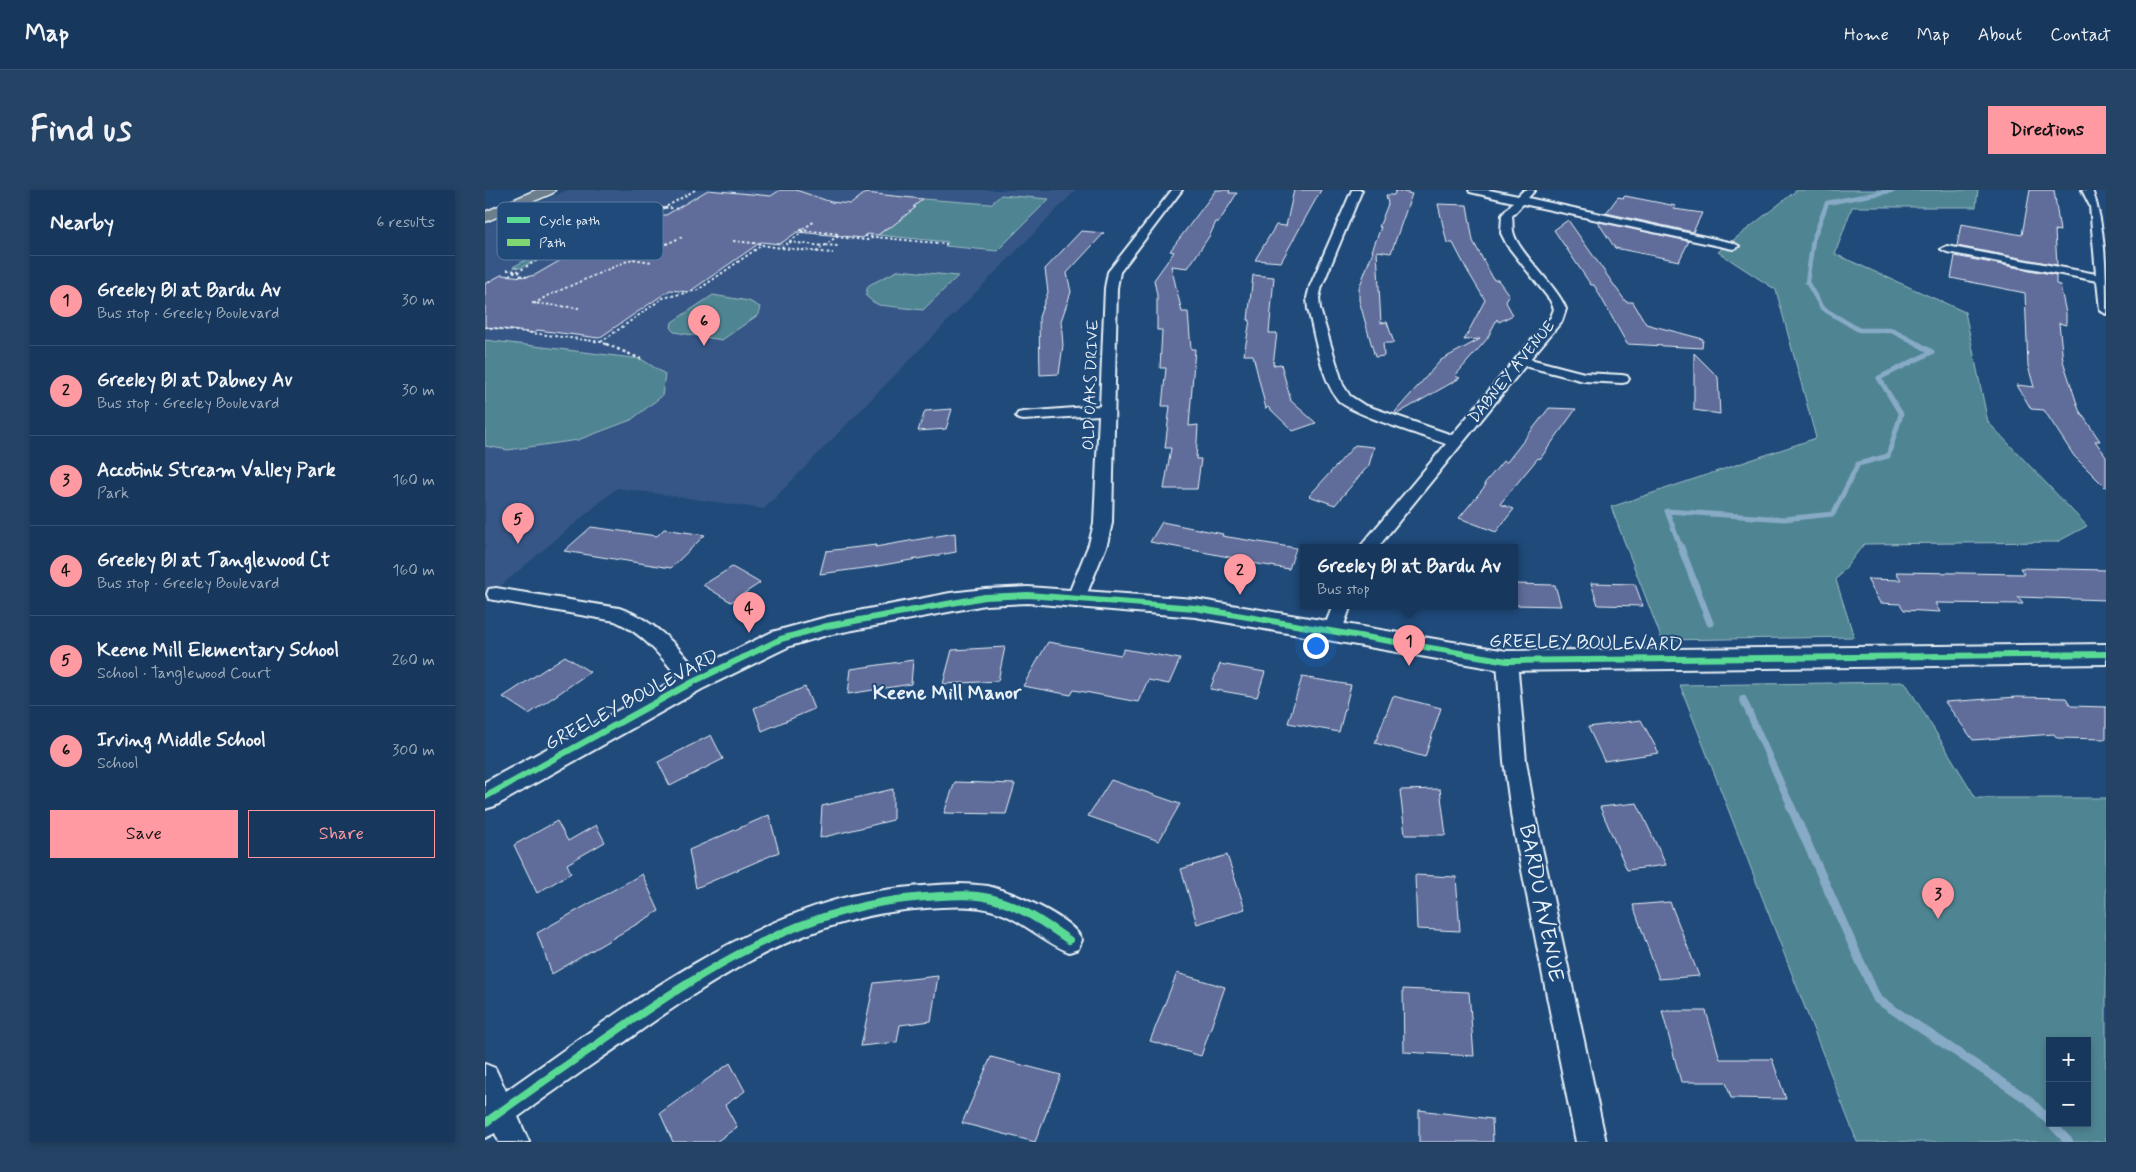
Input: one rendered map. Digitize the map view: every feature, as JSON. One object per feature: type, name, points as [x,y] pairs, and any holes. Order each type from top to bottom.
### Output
[{"type":"main road","points":[[485,206],[523,190]]},
{"type":"main road","points":[[519,202],[547,190]]},
{"type":"main road","points":[[485,217],[497,212]]},
{"type":"street","name":"OLD OAKS DRIVE","points":[[1076,598],[1098,544],[1103,523],[1111,288],[1114,272],[1177,190]]},
{"type":"street","points":[[1357,190],[1316,286],[1313,298],[1314,310],[1336,385],[1345,399],[1359,408],[1455,442]]},
{"type":"street","points":[[1474,190],[1733,246]]},
{"type":"street","name":"DABNEY AVENUE","points":[[1371,544],[1557,318],[1560,309],[1556,299],[1513,244],[1507,233],[1507,215],[1530,190]]},
{"type":"street","points":[[2087,190],[2095,206],[2106,310]]},
{"type":"street","points":[[1947,249],[2103,279]]},
{"type":"street","points":[[1520,361],[1583,377],[1622,379]]},
{"type":"street","points":[[1023,416],[1107,410]]},
{"type":"street","points":[[496,594],[630,619],[646,629],[669,652],[693,682]]},
{"type":"street","name":"GREELEY BOULEVARD","points":[[485,797],[693,682],[781,639],[827,626],[985,597],[1028,595],[1195,608],[1507,661],[2106,654]]},
{"type":"street","points":[[1333,631],[1341,609]]},
{"type":"street","name":"BARDU AVENUE","points":[[1507,661],[1515,761],[1524,820],[1591,1142]]},
{"type":"street","points":[[493,1117],[663,998],[708,969],[777,934],[848,908],[880,900],[919,896],[975,896],[993,899],[1027,910],[1069,940]]},
{"type":"street","points":[[485,1078],[493,1117],[514,1142]]},
{"type":"path","points":[[665,208],[695,190]]},
{"type":"path","points":[[665,208],[680,209]]},
{"type":"path","points":[[781,248],[815,221]]},
{"type":"path","points":[[803,230],[839,234],[816,252]]},
{"type":"path","points":[[791,236],[796,237]]},
{"type":"path","points":[[865,236],[947,244]]},
{"type":"path","points":[[663,245],[682,237]]},
{"type":"path","points":[[836,237],[867,240],[875,237]]},
{"type":"path","points":[[733,241],[764,244],[762,246]]},
{"type":"path","points":[[789,242],[838,246]]},
{"type":"path","points":[[601,342],[663,298],[698,290],[762,246],[833,253]]},
{"type":"path","points":[[509,275],[538,260]]},
{"type":"path","points":[[579,308],[533,303],[630,260]]},
{"type":"path","points":[[639,260],[652,262]]},
{"type":"path","points":[[507,270],[518,271]]},
{"type":"path","points":[[518,271],[519,276],[527,277]]},
{"type":"path","points":[[716,273],[722,274]]},
{"type":"path","points":[[617,325],[623,326]]},
{"type":"path","points":[[485,327],[601,342],[641,359]]},
{"type":"path","points":[[576,338],[580,335]]},
{"type":"shaded area","points":[[568,190],[1076,190],[764,509],[617,488],[485,599],[485,225],[497,220],[497,260],[663,260],[663,202],[540,202]]},
{"type":"green space","points":[[1797,190],[1978,190],[1976,207],[1852,207],[1835,254],[1965,312],[1988,422],[2087,526],[2057,542],[1864,544],[1836,580],[1854,637],[1662,640],[1611,507],[1816,438],[1776,290],[1718,252]]},
{"type":"green space","points":[[1001,195],[1049,199],[997,251],[945,246],[948,242],[878,235],[916,207],[913,207],[923,199],[991,204]]},
{"type":"green space","points":[[526,260],[535,260],[521,268],[513,267]]},
{"type":"green space","points":[[899,270],[958,276],[923,310],[879,305],[866,296],[869,285]]},
{"type":"green space","points":[[713,295],[749,301],[760,307],[758,315],[722,340],[674,332],[671,329],[672,322]]},
{"type":"green space","points":[[485,340],[641,359],[665,374],[662,396],[631,420],[578,440],[508,450],[485,446]]},
{"type":"green space","points":[[1905,682],[1976,798],[2106,798],[2106,1142],[1857,1142],[1680,685]]},
{"type":"building","points":[[708,190],[771,196],[780,190],[796,190],[831,202],[851,204],[865,193],[923,199],[891,227],[888,227],[878,235],[867,234],[863,238],[797,232],[780,244],[761,242],[689,292],[670,290],[599,338],[538,330],[534,333],[485,327],[485,284],[501,275],[526,277],[535,275],[561,260],[663,260],[663,215]]},
{"type":"building","points":[[1216,190],[1230,190],[1229,193],[1237,193],[1219,222],[1216,222],[1210,235],[1188,268],[1171,266],[1182,312],[1188,312],[1191,349],[1195,349],[1189,426],[1198,425],[1196,459],[1201,459],[1197,489],[1164,489],[1171,448],[1165,448],[1170,406],[1162,406],[1166,368],[1160,368],[1162,330],[1157,330],[1157,295],[1154,280],[1174,252],[1170,251]]},
{"type":"building","points":[[1294,190],[1321,190],[1281,262],[1255,260],[1276,225],[1286,226]]},
{"type":"building","points":[[1396,190],[1412,194],[1391,253],[1377,251],[1381,323],[1387,322],[1394,343],[1383,343],[1384,356],[1375,357],[1359,300],[1359,288],[1388,204],[1386,195],[1394,195]]},
{"type":"building","points":[[2030,190],[2054,190],[2060,231],[2055,230],[2057,265],[1957,246],[1961,224],[2022,235]]},
{"type":"building","points":[[1625,196],[1676,206],[1674,209],[1702,213],[1693,232],[1606,213],[1618,197],[1623,198]]},
{"type":"building","points":[[1438,204],[1467,205],[1473,241],[1494,280],[1498,280],[1509,295],[1506,302],[1513,315],[1499,322],[1497,319],[1487,339],[1455,376],[1460,378],[1397,414],[1395,412],[1441,360],[1480,339],[1464,340],[1485,300],[1453,243],[1447,243]]},
{"type":"building","points":[[1568,220],[1626,302],[1633,302],[1646,324],[1703,339],[1702,348],[1627,344],[1594,285],[1591,285],[1554,230]]},
{"type":"building","points":[[1600,222],[1689,241],[1679,261],[1615,248],[1599,224]]},
{"type":"building","points":[[1081,231],[1104,233],[1067,273],[1071,292],[1061,321],[1063,345],[1059,374],[1040,375],[1039,317],[1048,292],[1045,269]]},
{"type":"building","points":[[1955,256],[2056,275],[2056,284],[2060,285],[2066,313],[2066,325],[2059,323],[2063,361],[2079,410],[2100,441],[2095,441],[2106,456],[2106,488],[2074,456],[2044,410],[2031,409],[2017,385],[2034,387],[2028,366],[2025,293],[1951,278]]},
{"type":"building","points":[[1253,275],[1274,277],[1269,333],[1277,333],[1273,365],[1281,364],[1291,401],[1316,423],[1293,431],[1268,407],[1266,409],[1253,355],[1244,355],[1250,320],[1248,320]]},
{"type":"building","points":[[1694,353],[1718,377],[1720,414],[1694,410]]},
{"type":"building","points":[[1549,408],[1576,409],[1540,459],[1538,458],[1500,504],[1514,509],[1496,532],[1459,518],[1486,485],[1484,484],[1503,461],[1507,462]]},
{"type":"building","points":[[952,409],[946,429],[918,431],[925,411]]},
{"type":"building","points":[[1355,445],[1374,447],[1369,465],[1335,505],[1309,496]]},
{"type":"building","points":[[1162,522],[1223,534],[1222,536],[1296,548],[1289,569],[1233,560],[1234,558],[1150,542]]},
{"type":"building","points":[[591,527],[657,536],[664,529],[705,535],[671,568],[564,551]]},
{"type":"building","points":[[955,533],[956,552],[820,574],[826,551],[876,545],[875,547]]},
{"type":"building","points":[[732,567],[760,583],[731,602],[703,585]]},
{"type":"building","points":[[2020,568],[2106,570],[2106,600],[2018,597],[2023,604],[1935,603],[1940,612],[1904,610],[1900,604],[1880,603],[1867,579],[1901,580],[1896,572],[2024,574]]},
{"type":"building","points":[[1591,583],[1635,584],[1643,606],[1598,605]]},
{"type":"building","points":[[1518,584],[1555,585],[1561,606],[1518,605]]},
{"type":"building","points":[[1048,642],[1121,655],[1124,649],[1180,659],[1169,684],[1148,680],[1138,702],[1074,690],[1071,695],[1023,686]]},
{"type":"building","points":[[1005,647],[998,681],[943,684],[952,650]]},
{"type":"building","points":[[565,656],[590,672],[529,714],[503,697]]},
{"type":"building","points":[[913,660],[911,684],[848,694],[851,669]]},
{"type":"building","points":[[1220,664],[1265,672],[1257,697],[1210,689]]},
{"type":"building","points":[[1302,677],[1351,685],[1339,732],[1288,723]]},
{"type":"building","points":[[805,687],[814,709],[762,731],[754,708]]},
{"type":"building","points":[[1393,696],[1441,708],[1425,757],[1375,743]]},
{"type":"building","points":[[2017,697],[2066,698],[2071,706],[2106,707],[2106,739],[2057,738],[2054,734],[1973,740],[1945,702]]},
{"type":"building","points":[[1641,720],[1659,753],[1604,761],[1588,727]]},
{"type":"building","points":[[711,735],[723,759],[670,786],[658,762]]},
{"type":"building","points":[[1111,780],[1180,804],[1159,841],[1088,816]]},
{"type":"building","points":[[955,782],[1015,784],[1006,814],[944,813]]},
{"type":"building","points":[[893,789],[893,820],[820,838],[822,806]]},
{"type":"building","points":[[1440,789],[1446,835],[1405,835],[1400,790]]},
{"type":"building","points":[[1637,803],[1666,865],[1627,870],[1600,807]]},
{"type":"building","points":[[769,815],[779,852],[696,888],[689,850]]},
{"type":"building","points":[[557,821],[568,841],[596,825],[605,842],[567,864],[571,873],[537,893],[514,845]]},
{"type":"building","points":[[1227,855],[1245,909],[1197,924],[1181,869]]},
{"type":"building","points":[[642,874],[659,911],[552,974],[537,933]]},
{"type":"building","points":[[1415,875],[1456,877],[1460,931],[1417,929]]},
{"type":"building","points":[[1670,902],[1699,976],[1659,979],[1633,905]]},
{"type":"building","points":[[1177,973],[1225,987],[1201,1056],[1150,1041]]},
{"type":"building","points":[[938,976],[931,1021],[900,1025],[897,1042],[861,1046],[874,983]]},
{"type":"building","points":[[1403,989],[1469,992],[1474,1056],[1404,1052]]},
{"type":"building","points":[[1662,1011],[1706,1011],[1720,1059],[1772,1059],[1786,1099],[1731,1098],[1726,1082],[1681,1082]]},
{"type":"building","points":[[991,1057],[1061,1075],[1035,1142],[962,1123]]},
{"type":"building","points":[[730,1063],[745,1091],[725,1105],[737,1127],[716,1142],[673,1142],[660,1113]]},
{"type":"building","points":[[1419,1110],[1492,1119],[1493,1142],[1419,1142]]},
{"type":"waterway","points":[[1895,190],[1827,203],[1813,240],[1807,282],[1822,308],[1859,330],[1892,330],[1920,345]]},
{"type":"waterway","points":[[1680,546],[1667,511],[1784,519],[1833,514],[1858,464],[1888,456],[1901,414],[1879,378],[1932,352],[1918,344]]},
{"type":"waterway","points":[[1680,545],[1710,623]]},
{"type":"waterway","points":[[1743,699],[1791,806]]},
{"type":"waterway","points":[[1790,805],[1877,999],[2030,1101],[2046,1118]]},
{"type":"waterway","points":[[2055,1127],[2069,1142]]},
{"type":"cycle path","points":[[485,797],[693,682],[781,639],[827,626],[985,597],[1028,595],[1195,608],[1507,661],[2106,654]]},
{"type":"cycle path","points":[[485,1123],[647,1010],[724,961],[765,940],[807,922],[850,908],[895,899],[980,896],[1004,902],[1024,911],[1069,940]]},
{"type":"place","name":"Irving Middle School","points":[[704,346]]},
{"type":"place","name":"Keene Mill Elementary School","points":[[518,544]]},
{"type":"place","name":"Greeley Bl at Dabney Av","points":[[1240,595]]},
{"type":"place","name":"Greeley Bl at Tanglewood Ct","points":[[749,633]]},
{"type":"place","name":"Greeley Bl at Bardu Av","points":[[1409,666]]},
{"type":"place","name":"Accotink Stream Valley Park","points":[[1938,919]]},
{"type":"district","name":"Keene Mill Manor","points":[[947,693]]}]
